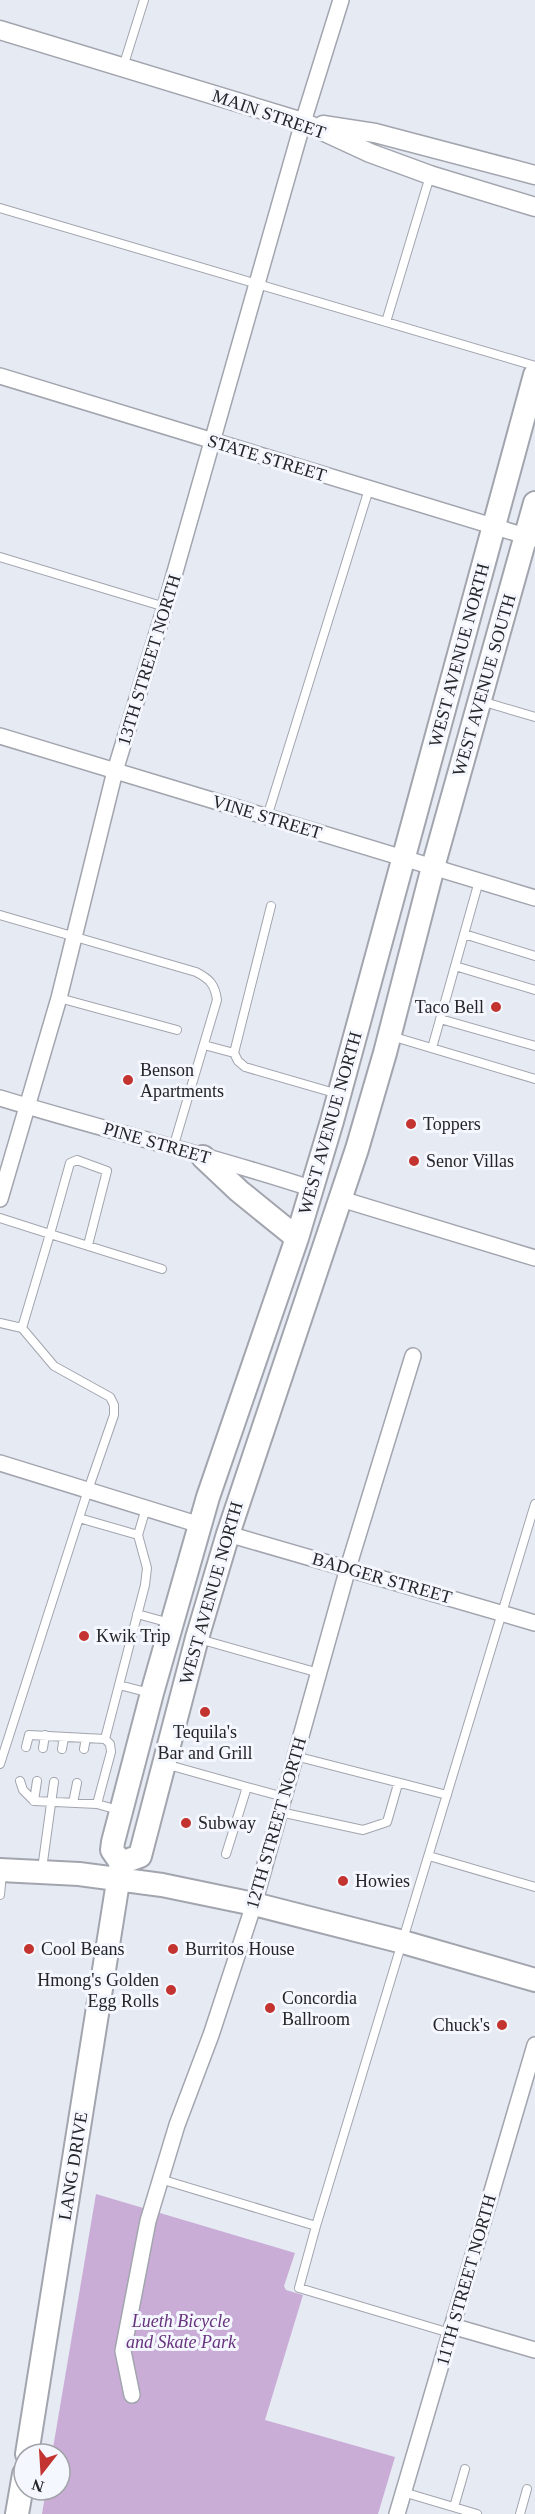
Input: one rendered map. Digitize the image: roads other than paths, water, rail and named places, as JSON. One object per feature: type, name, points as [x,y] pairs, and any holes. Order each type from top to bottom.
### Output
[{"type":"main road","name":"WEST AVENUE NORTH","points":[[433,867],[389,1036],[341,1199],[228,1534],[197,1638],[140,1856],[120,1870],[112,1850],[152,1693],[200,1525],[313,1189],[535,375]]},
{"type":"main road","name":"WEST AVENUE SOUTH","points":[[433,867],[480,700],[530,538],[535,503]]},
{"type":"main road","points":[[204,1157],[239,1191],[297,1238]]},
{"type":"main road","points":[[1,1870],[41,1872],[120,1870],[403,1942],[535,1980]]},
{"type":"main road","name":"LANG DRIVE","points":[[29,2442],[120,1870]]},
{"type":"street","name":"13TH STREET NORTH","points":[[0,1199],[59,999],[115,771],[165,607],[303,122],[341,0]]},
{"type":"street","name":"MAIN STREET","points":[[0,30],[303,122],[370,153],[430,175],[535,207]]},
{"type":"street","points":[[303,122],[375,133],[535,175]]},
{"type":"street","name":"STATE STREET","points":[[0,376],[530,538]]},
{"type":"street","name":"VINE STREET","points":[[0,736],[535,897]]},
{"type":"street","name":"PINE STREET","points":[[0,1098],[204,1157],[248,1167],[313,1189]]},
{"type":"street","points":[[341,1199],[535,1258]]},
{"type":"street","name":"12TH STREET NORTH","points":[[132,2395],[123,2351],[148,2221],[254,1904],[348,1568],[413,1356]]},
{"type":"street","points":[[0,1463],[200,1525]]},
{"type":"street","name":"BADGER STREET","points":[[228,1534],[535,1623]]},
{"type":"street","name":"11TH STREET NORTH","points":[[397,2514],[535,2045]]},
{"type":"street","points":[[451,2330],[535,2350]]},
{"type":"lane","points":[[123,67],[144,0]]},
{"type":"lane","points":[[386,322],[430,175]]},
{"type":"lane","points":[[0,208],[535,366]]},
{"type":"lane","points":[[267,817],[369,489]]},
{"type":"lane","points":[[0,557],[165,607]]},
{"type":"lane","points":[[480,700],[535,717]]},
{"type":"lane","points":[[432,1048],[479,881]]},
{"type":"lane","points":[[271,906],[234,1053],[238,1061],[245,1066],[339,1095]]},
{"type":"lane","points":[[0,915],[196,972],[207,978],[216,988],[217,1000],[173,1148]]},
{"type":"lane","points":[[464,934],[535,956]]},
{"type":"lane","points":[[455,966],[535,990]]},
{"type":"lane","points":[[59,999],[177,1030]]},
{"type":"lane","points":[[440,1019],[535,1046]]},
{"type":"lane","points":[[389,1036],[535,1079]]},
{"type":"lane","points":[[204,1045],[234,1053]]},
{"type":"lane","points":[[21,1328],[70,1163],[77,1160],[107,1171],[88,1245]]},
{"type":"lane","points":[[0,1218],[162,1269]]},
{"type":"lane","points":[[0,1323],[21,1328],[54,1366],[100,1390],[110,1397],[114,1405],[114,1415],[0,1764]]},
{"type":"lane","points":[[451,2330],[299,2288],[535,1504]]},
{"type":"lane","points":[[105,1739],[147,1568],[138,1535],[146,1508]]},
{"type":"lane","points":[[79,1518],[138,1535]]},
{"type":"lane","points":[[137,1614],[172,1624]]},
{"type":"lane","points":[[197,1638],[319,1673]]},
{"type":"lane","points":[[119,1684],[152,1693]]},
{"type":"lane","points":[[0,1730],[10,1733]]},
{"type":"lane","points":[[26,1747],[29,1735],[105,1739],[110,1744],[111,1752],[97,1804]]},
{"type":"lane","points":[[43,1748],[45,1735]]},
{"type":"lane","points":[[62,1749],[64,1737]]},
{"type":"lane","points":[[84,1749],[86,1738]]},
{"type":"lane","points":[[295,1756],[447,1796]]},
{"type":"lane","points":[[163,1764],[247,1787],[282,1805],[363,1830],[387,1822],[398,1784]]},
{"type":"lane","points":[[20,1781],[23,1790],[34,1801],[97,1804],[121,1810]]},
{"type":"lane","points":[[34,1801],[37,1781]]},
{"type":"lane","points":[[41,1872],[54,1782]]},
{"type":"lane","points":[[73,1803],[77,1783]]},
{"type":"lane","points":[[226,1854],[247,1787]]},
{"type":"lane","points":[[429,1856],[535,1887]]},
{"type":"lane","points":[[0,1895],[1,1870]]},
{"type":"lane","points":[[160,2180],[316,2226]]},
{"type":"lane","points":[[454,2507],[465,2469]]},
{"type":"lane","points":[[520,2514],[527,2489]]},
{"type":"lane","points":[[403,2492],[477,2514]]},
{"type":"place","name":"Taco Bell","points":[[496,1007]]},
{"type":"place","name":"Benson Apartments","points":[[128,1080]]},
{"type":"place","name":"Toppers","points":[[411,1124]]},
{"type":"place","name":"Senor Villas","points":[[414,1161]]},
{"type":"place","name":"Kwik Trip","points":[[84,1636]]},
{"type":"place","name":"Tequila's Bar and Grill","points":[[205,1712]]},
{"type":"place","name":"Subway","points":[[186,1823]]},
{"type":"place","name":"Howies","points":[[343,1881]]},
{"type":"place","name":"Cool Beans","points":[[29,1949]]},
{"type":"place","name":"Burritos House","points":[[173,1949]]},
{"type":"place","name":"Hmong's Golden Egg Rolls","points":[[171,1990]]},
{"type":"place","name":"Concordia Ballroom","points":[[270,2008]]},
{"type":"place","name":"Chuck's","points":[[502,2025]]},
{"type":"park label","name":"Lueth Bicycle and Skate Park","points":[[181,2331]]}]
